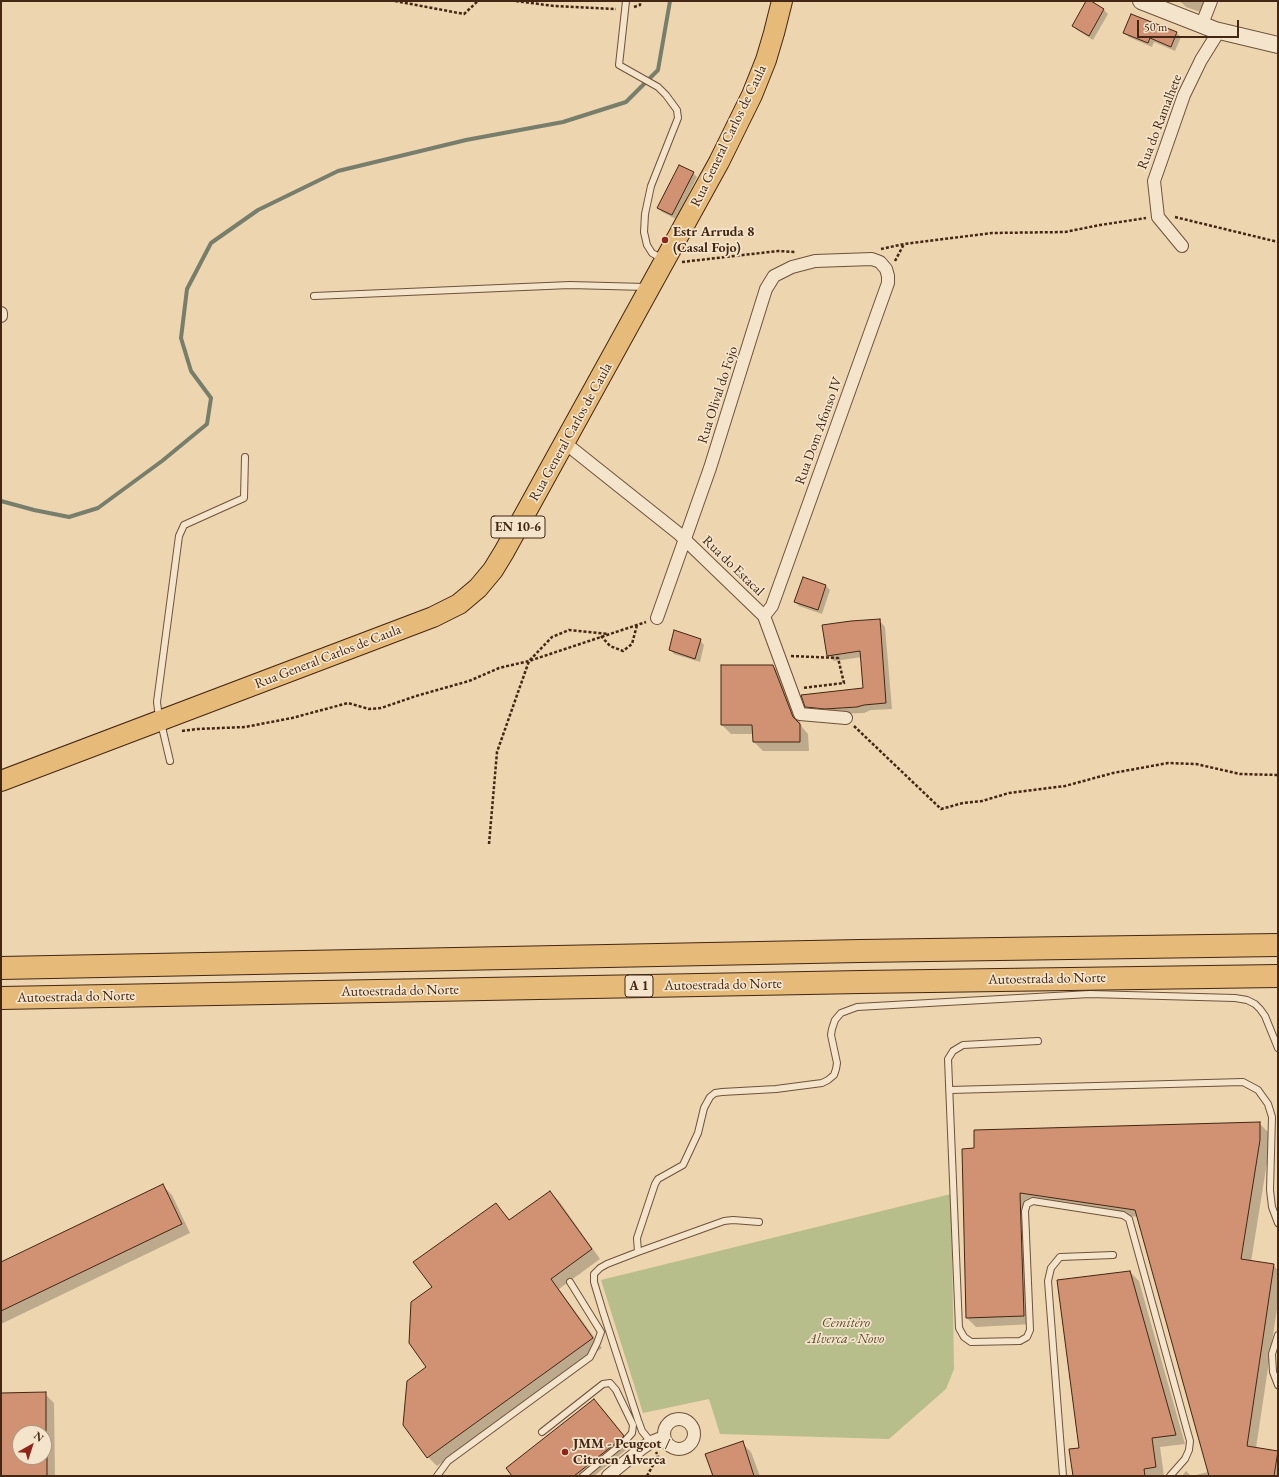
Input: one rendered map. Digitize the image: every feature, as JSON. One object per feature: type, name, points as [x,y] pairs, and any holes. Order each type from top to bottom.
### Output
[{"type":"highway","name":"A 1","points":[[1,968],[868,951],[1278,945]]},
{"type":"highway","name":"Autoestrada do Norte","points":[[1,998],[1278,976]]},
{"type":"main road","name":"Rua General Carlos de Caula","points":[[1,781],[162,728],[434,617],[459,604],[478,588],[497,565],[720,162],[752,95],[768,53],[782,1]]},
{"type":"street","points":[[1141,1],[1219,31],[1278,46]]},
{"type":"street","points":[[1202,24],[1211,1]]},
{"type":"street","name":"Rua do Ramalhete","points":[[1158,217],[1154,181],[1184,95],[1201,60],[1219,31]]},
{"type":"street","points":[[1158,217],[1182,246]]},
{"type":"street","name":"Rua Olival do Fojo","points":[[657,618],[710,468],[766,289],[774,276],[792,267],[815,261],[872,259]]},
{"type":"street","name":"Rua Dom Afonso IV","points":[[764,616],[772,606],[888,283],[886,269],[880,262],[872,259]]},
{"type":"street","name":"Rua do Estacal","points":[[565,443],[685,540],[764,616],[800,714],[846,718]]},
{"type":"street","points":[[608,1476],[651,1442],[664,1437]]},
{"type":"lane","points":[[626,1],[619,65],[658,87],[673,102],[677,110],[678,118],[651,186],[646,207],[644,232],[649,250],[666,261]]},
{"type":"lane","points":[[314,296],[570,285],[651,287]]},
{"type":"lane","points":[[170,761],[162,728],[158,702],[181,530],[184,525],[193,520],[244,498],[245,457]]},
{"type":"lane","points":[[638,1252],[637,1238],[655,1184],[662,1176],[683,1165],[698,1133],[704,1108],[710,1097],[715,1093],[776,1089],[822,1083],[828,1080],[834,1075],[837,1063],[831,1035],[832,1029],[835,1020],[840,1013],[847,1010],[857,1007],[932,1002],[1090,994],[1235,998],[1247,1000],[1255,1004],[1260,1009],[1265,1016],[1278,1048]]},
{"type":"lane","points":[[1038,1041],[963,1045],[953,1051],[948,1059],[959,1328],[964,1337],[971,1342],[1020,1341],[1027,1337],[1030,1330],[1025,1211],[1027,1204],[1033,1201],[1123,1215],[1129,1219],[1190,1441],[1189,1450],[1185,1459],[1170,1476]]},
{"type":"lane","points":[[950,1090],[1243,1082],[1258,1090],[1268,1104],[1272,1117],[1270,1190],[1272,1207],[1278,1223]]},
{"type":"lane","points":[[651,1442],[642,1431],[638,1420],[594,1282],[594,1274],[600,1268],[638,1252],[724,1221],[733,1220],[759,1222]]},
{"type":"lane","points":[[1063,1476],[1048,1281],[1051,1268],[1060,1257],[1113,1254]]},
{"type":"lane","points":[[437,1476],[448,1461],[590,1357],[601,1332],[570,1282]]},
{"type":"lane","points":[[1278,1335],[1272,1354],[1273,1372],[1278,1385]]},
{"type":"lane","points":[[542,1432],[603,1384],[610,1383],[616,1390],[633,1425],[632,1433],[624,1442],[583,1476]]},
{"type":"path","points":[[395,1],[464,14],[478,1]]},
{"type":"path","points":[[516,1],[554,6],[625,10]]},
{"type":"path","points":[[872,259],[878,250],[904,244],[992,233],[1065,232],[1132,219],[1171,216],[1278,242]]},
{"type":"path","points":[[666,261],[689,262],[778,251],[807,252],[815,261]]},
{"type":"path","points":[[162,728],[197,729],[245,727],[292,718],[348,702],[369,709],[381,708],[416,696],[469,681],[499,668],[529,661],[657,618]]},
{"type":"path","points":[[601,636],[610,646],[623,652],[632,644],[637,625]]},
{"type":"path","points":[[490,844],[497,752],[529,661],[552,637],[569,630],[609,634]]},
{"type":"path","points":[[779,656],[838,658],[844,683],[791,690]]},
{"type":"path","points":[[846,718],[941,809],[963,803],[982,801],[1009,793],[1065,786],[1113,773],[1168,763],[1196,764],[1245,775],[1278,775]]},
{"type":"path","points":[[647,1476],[658,1456],[651,1442]]},
{"type":"green space","name":"Cemitéro Alverca - Novo","points":[[951,1194],[954,1369],[946,1389],[889,1439],[720,1434],[709,1399],[643,1413],[601,1280]]},
{"type":"building","points":[[1086,1],[1091,1],[1104,9],[1089,36],[1072,26]]},
{"type":"building","points":[[1131,14],[1177,32],[1171,47],[1150,38],[1148,43],[1123,33]]},
{"type":"building","points":[[679,165],[694,172],[672,215],[657,208]]},
{"type":"building","points":[[803,577],[826,585],[818,610],[794,602]]},
{"type":"building","points":[[880,619],[886,703],[825,709],[805,707],[801,695],[863,688],[860,651],[827,656],[822,625]]},
{"type":"building","points":[[674,630],[701,639],[695,659],[669,650]]},
{"type":"building","points":[[721,665],[773,665],[793,717],[800,724],[800,742],[753,742],[752,725],[721,725]]},
{"type":"building","points":[[1260,1122],[1260,1140],[1241,1259],[1274,1264],[1247,1446],[1278,1451],[1274,1476],[1209,1476],[1135,1210],[1020,1193],[1024,1316],[966,1318],[962,1149],[974,1148],[974,1130]]},
{"type":"building","points":[[163,1184],[182,1224],[1,1311],[1,1262]]},
{"type":"building","points":[[550,1191],[592,1249],[551,1279],[593,1338],[427,1458],[403,1425],[407,1381],[426,1367],[409,1343],[411,1302],[432,1287],[413,1262],[496,1203],[509,1220]]},
{"type":"building","points":[[1130,1271],[1176,1435],[1152,1438],[1156,1467],[1144,1469],[1145,1476],[1073,1476],[1069,1449],[1079,1448],[1057,1280]]},
{"type":"building","points":[[46,1392],[46,1425],[12,1425],[12,1465],[47,1465],[47,1476],[1,1476],[1,1393]]},
{"type":"building","name":"JMM - Peugeot / Citroen Alverca","points":[[594,1399],[624,1436],[621,1439],[574,1476],[512,1476],[506,1468]]},
{"type":"building","points":[[743,1441],[754,1476],[713,1476],[705,1454]]},
{"type":"waterway","points":[[1,501],[34,510],[69,517],[98,508],[162,461],[207,424],[211,398],[191,371],[181,338],[187,289],[211,243],[258,210],[338,171],[466,140],[563,122],[626,102],[658,70],[670,1]]},
{"type":"place","name":"Estr Arruda 8 (Casal Fojo)","points":[[665,240]]},
{"type":"place","name":"JMM - Peugeot / Citroen Alverca","points":[[565,1452]]}]
